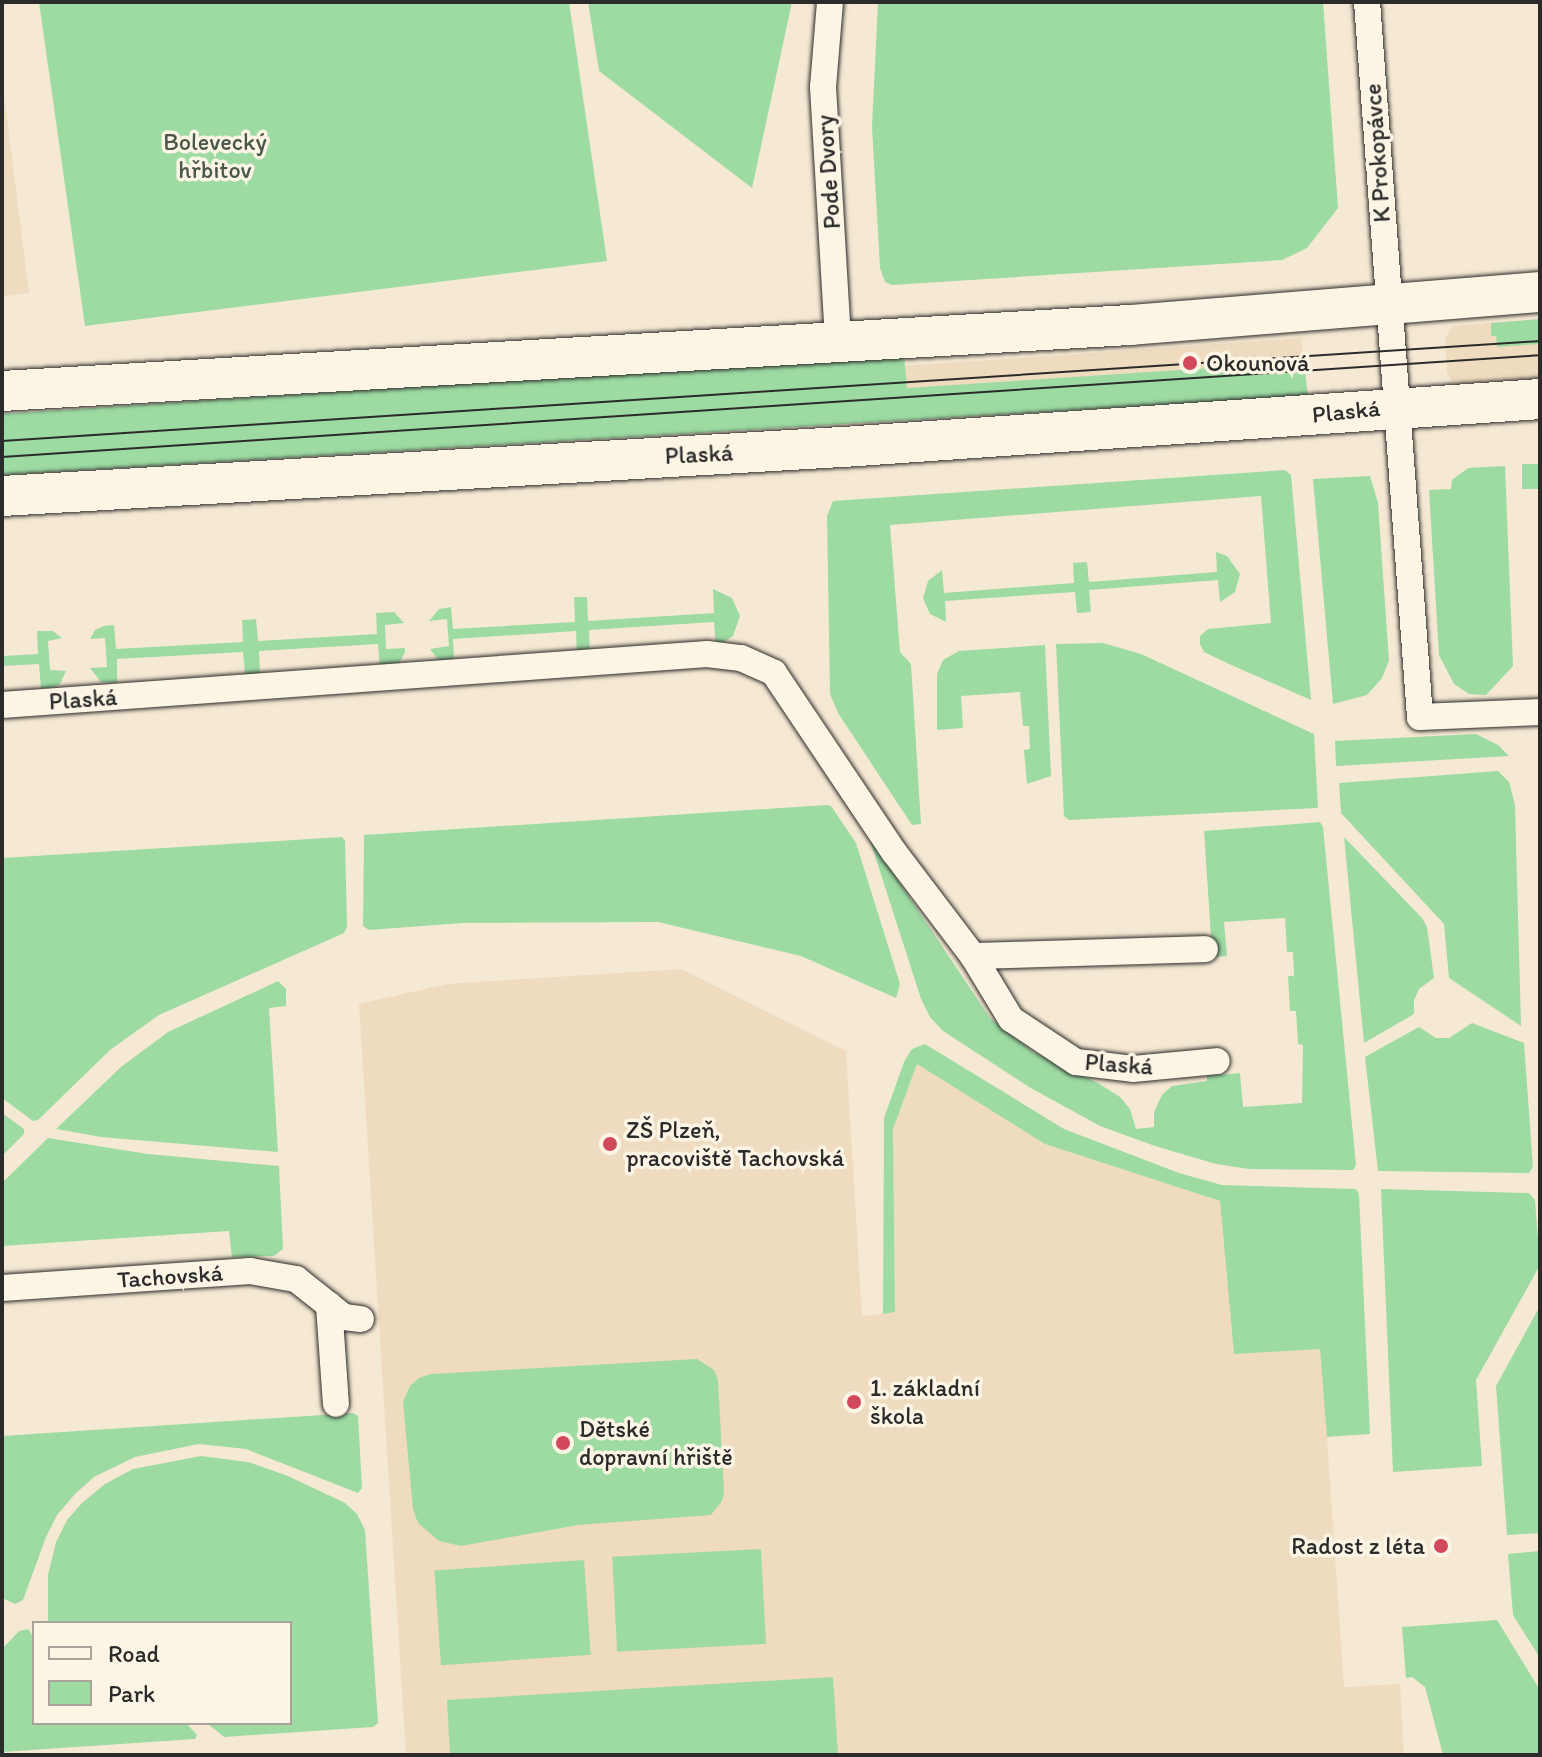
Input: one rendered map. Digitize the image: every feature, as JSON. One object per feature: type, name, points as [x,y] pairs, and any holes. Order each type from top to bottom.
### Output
[{"type":"main road","points":[[2,391],[1130,325],[1540,292]]},
{"type":"main road","name":"Plaská","points":[[2,496],[871,445],[1396,406],[1540,399]]},
{"type":"street","name":"Pode Dvory","points":[[830,2],[823,87],[838,343]]},
{"type":"street","name":"K Prokopávce","points":[[1367,2],[1390,304]]},
{"type":"street","name":"Plaská","points":[[1390,304],[1420,717],[1540,712]]},
{"type":"street","name":"Plaská","points":[[2,705],[707,654],[741,658],[774,673],[894,852],[973,956],[1011,1019],[1076,1062],[1133,1069],[1217,1061]]},
{"type":"street","points":[[973,956],[1205,949]]},
{"type":"street","name":"Tachovská","points":[[2,1288],[250,1271],[296,1279],[344,1317],[361,1319]]},
{"type":"street","points":[[329,1305],[336,1404]]},
{"type":"shaded area","points":[[2,79],[29,293],[2,296]]},
{"type":"shaded area","points":[[1540,319],[1540,380],[1454,384],[1447,373],[1445,338],[1453,326]]},
{"type":"shaded area","points":[[1301,338],[1306,380],[2,426],[1081,354]]},
{"type":"shaded area","name":"1. základní škola","points":[[681,969],[846,1051],[862,1316],[895,1312],[893,1129],[917,1064],[1045,1144],[1220,1201],[1234,1353],[1321,1349],[1344,1687],[1400,1684],[1404,1755],[406,1755],[359,1004],[447,984]]},
{"type":"green space","name":"Bolevecký hřbitov","points":[[39,2],[569,2],[607,261],[85,326]]},
{"type":"green space","points":[[588,2],[792,2],[752,188],[599,71]]},
{"type":"green space","points":[[878,2],[1323,2],[1338,208],[1307,248],[1282,260],[892,285],[885,282],[880,268],[872,127]]},
{"type":"green space","points":[[1540,319],[1540,344],[1497,347],[1496,336],[1491,336],[1491,323]]},
{"type":"green space","points":[[904,354],[907,388],[1304,362],[1308,396],[2,475],[2,414]]},
{"type":"green space","points":[[1522,464],[1540,464],[1540,489],[1522,489]]},
{"type":"green space","points":[[1505,466],[1513,666],[1486,695],[1469,694],[1454,684],[1439,655],[1429,490],[1451,489],[1452,480],[1468,468]]},
{"type":"green space","points":[[1285,470],[1291,475],[1311,700],[1204,652],[1200,644],[1200,636],[1208,629],[1271,623],[1261,496],[890,525],[900,652],[911,664],[921,824],[912,825],[838,713],[830,694],[827,516],[833,501]]},
{"type":"green space","points":[[1370,476],[1378,503],[1389,661],[1382,678],[1367,695],[1333,704],[1313,479]]},
{"type":"green space","points":[[1216,552],[1227,556],[1240,574],[1235,592],[1220,602],[1218,580],[1089,590],[1091,612],[1077,613],[1075,592],[945,601],[946,622],[930,614],[923,598],[928,581],[942,570],[944,593],[1074,583],[1073,563],[1087,562],[1089,582],[1217,572]]},
{"type":"green space","points":[[713,589],[732,598],[740,616],[733,636],[716,647],[714,622],[589,630],[590,654],[577,655],[576,631],[453,639],[454,663],[439,661],[430,649],[449,646],[447,619],[429,621],[439,609],[451,607],[453,629],[575,622],[574,597],[587,597],[588,621],[714,613]]},
{"type":"green space","points":[[394,612],[404,623],[385,625],[386,649],[405,648],[405,652],[400,662],[393,666],[380,667],[378,644],[259,651],[260,674],[245,675],[243,652],[117,659],[117,683],[101,682],[90,668],[107,667],[105,638],[90,639],[95,630],[104,626],[114,625],[116,649],[243,642],[242,620],[256,619],[258,641],[377,634],[376,613]]},
{"type":"green space","points":[[37,631],[53,631],[62,638],[48,641],[50,670],[66,671],[60,684],[52,688],[41,688],[39,664],[2,666],[2,656],[38,654]]},
{"type":"green space","points":[[1103,643],[1141,654],[1314,734],[1318,808],[1069,820],[1064,816],[1056,644]]},
{"type":"green space","points":[[1045,645],[1051,776],[1027,784],[1024,750],[1030,749],[1029,726],[1023,726],[1020,692],[961,696],[963,728],[937,730],[937,674],[943,660],[959,651]]},
{"type":"green space","points":[[1476,734],[1498,745],[1509,756],[1336,766],[1335,741]]},
{"type":"green space","points":[[1498,771],[1509,782],[1515,805],[1521,1026],[1449,978],[1444,924],[1341,813],[1339,783]]},
{"type":"green space","points":[[831,806],[856,843],[900,984],[896,998],[801,956],[658,922],[463,923],[369,930],[363,926],[364,835]]},
{"type":"green space","points":[[1320,822],[1323,827],[1356,1165],[1353,1170],[1249,1169],[1216,1164],[1155,1146],[1100,1126],[1029,1087],[943,1031],[930,1017],[921,999],[869,837],[990,1018],[1033,1052],[1120,1097],[1130,1109],[1136,1129],[1154,1127],[1154,1112],[1162,1095],[1172,1086],[1207,1081],[1207,1076],[1240,1073],[1243,1107],[1302,1103],[1303,1045],[1298,1044],[1296,1011],[1290,1011],[1288,976],[1294,976],[1293,952],[1287,952],[1285,918],[1224,922],[1227,956],[1215,957],[1212,952],[1204,831]]},
{"type":"green space","points":[[342,837],[345,841],[347,926],[344,933],[159,1015],[110,1050],[38,1120],[33,1121],[2,1098],[2,858]]},
{"type":"green space","points":[[1344,837],[1422,918],[1427,927],[1434,978],[1419,989],[1414,1000],[1414,1014],[1364,1043]]},
{"type":"green space","points":[[278,981],[286,989],[286,1006],[269,1008],[278,1152],[101,1137],[56,1129],[121,1067],[168,1032]]},
{"type":"green space","points":[[1472,1023],[1524,1043],[1533,1167],[1529,1173],[1378,1171],[1365,1057],[1419,1027],[1436,1038],[1449,1038]]},
{"type":"green space","points":[[925,1044],[1064,1129],[1179,1173],[1222,1185],[1356,1189],[1359,1194],[1370,1434],[1327,1437],[1320,1349],[1234,1354],[1220,1201],[1045,1144],[917,1064],[893,1129],[895,1312],[883,1314],[884,1118],[904,1062],[912,1049]]},
{"type":"green space","points":[[2,1113],[24,1129],[24,1134],[2,1156]]},
{"type":"green space","points":[[48,1138],[148,1154],[279,1166],[283,1249],[274,1256],[232,1257],[229,1231],[2,1246],[2,1183]]},
{"type":"green space","points":[[1381,1189],[1529,1193],[1535,1200],[1540,1265],[1476,1380],[1482,1466],[1393,1472]]},
{"type":"green space","points":[[1540,1306],[1540,1533],[1507,1535],[1496,1386]]},
{"type":"green space","name":"Dětské dopravní hřiště","points":[[697,1359],[714,1370],[718,1380],[724,1492],[722,1501],[711,1515],[578,1525],[461,1546],[439,1541],[418,1523],[413,1509],[403,1402],[410,1386],[419,1378],[431,1374]]},
{"type":"green space","points":[[353,1413],[358,1416],[362,1488],[358,1493],[246,1449],[199,1444],[135,1457],[94,1477],[75,1494],[57,1515],[46,1537],[23,1600],[15,1604],[2,1598],[2,1436]]},
{"type":"green space","points":[[201,1456],[248,1462],[288,1476],[345,1503],[357,1514],[365,1530],[378,1723],[373,1727],[224,1737],[209,1725],[292,1725],[292,1621],[48,1621],[48,1575],[56,1542],[67,1520],[105,1484],[133,1469]]},
{"type":"green space","points":[[761,1549],[766,1644],[617,1652],[612,1557]]},
{"type":"green space","points":[[1540,1551],[1540,1658],[1513,1615],[1508,1554]]},
{"type":"green space","points":[[584,1560],[591,1655],[441,1665],[434,1570]]},
{"type":"green space","points":[[1497,1620],[1540,1690],[1540,1755],[1443,1755],[1425,1687],[1412,1677],[1406,1678],[1402,1627]]},
{"type":"green space","points":[[28,1629],[32,1635],[32,1725],[188,1725],[197,1735],[195,1739],[2,1752],[2,1649],[19,1631]]},
{"type":"green space","points":[[833,1677],[838,1755],[450,1755],[447,1700]]},
{"type":"tram line","points":[[2,441],[1540,341]]},
{"type":"tram line","points":[[2,457],[1540,355]]},
{"type":"place","name":"Okounová","points":[[1190,363]]},
{"type":"place","name":"ZŠ Plzeň, pracoviště Tachovská","points":[[610,1144]]},
{"type":"place","name":"1. základní škola","points":[[854,1402]]},
{"type":"place","name":"Dětské dopravní hřiště","points":[[563,1443]]},
{"type":"place","name":"Radost z léta","points":[[1441,1546]]}]
